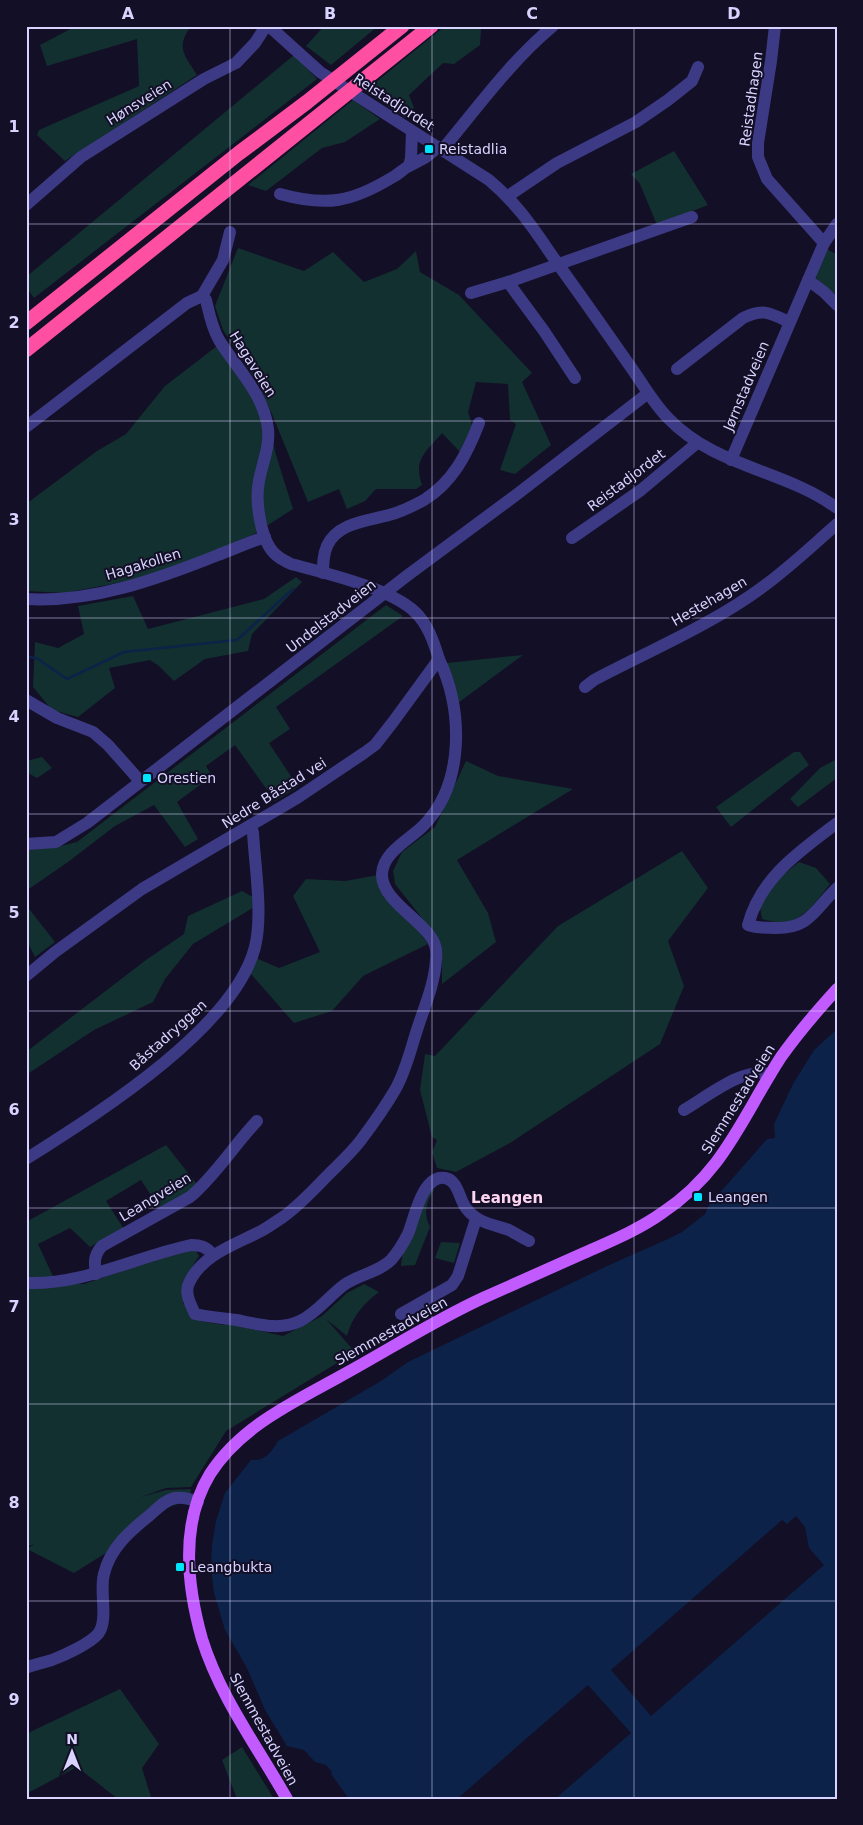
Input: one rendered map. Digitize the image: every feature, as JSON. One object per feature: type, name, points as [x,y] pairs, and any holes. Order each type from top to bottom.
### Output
[{"type":"highway","points":[[26,323],[402,26]]},
{"type":"highway","points":[[26,350],[431,26]]},
{"type":"main road","name":"Slemmestadveien","points":[[286,1799],[226,1695],[202,1637],[192,1592],[189,1555],[191,1527],[198,1502],[210,1476],[223,1457],[242,1436],[300,1398],[467,1305],[626,1235],[673,1206],[694,1188],[724,1154],[770,1075],[801,1030],[837,989]]},
{"type":"street","name":"Reistadjordet","points":[[268,26],[320,72],[489,180],[508,196],[534,228],[632,368],[647,394],[667,418],[696,443],[730,460],[800,486],[837,508]]},
{"type":"street","name":"Hønsveien","points":[[26,205],[80,157],[204,79],[236,63],[268,26]]},
{"type":"street","points":[[280,194],[302,200],[326,202],[349,198],[393,177],[431,154],[440,148],[523,52],[553,26]]},
{"type":"street","name":"Reistadhagen","points":[[775,26],[772,61],[758,143],[758,157],[767,179],[824,243]]},
{"type":"street","points":[[508,196],[557,163],[636,122],[692,81],[698,67]]},
{"type":"street","points":[[409,166],[412,132]]},
{"type":"street","points":[[471,292],[508,282],[692,217]]},
{"type":"street","name":"Jørnstadveien","points":[[730,460],[824,243],[837,224]]},
{"type":"street","points":[[26,427],[187,303],[202,296],[223,260],[230,232]]},
{"type":"street","points":[[808,280],[837,305]]},
{"type":"street","points":[[508,282],[575,378]]},
{"type":"street","name":"Hagaveien","points":[[202,296],[206,300],[218,339],[256,393],[266,417],[268,448],[258,483],[257,498],[264,537],[271,549],[280,558],[291,564],[385,593]]},
{"type":"street","points":[[677,369],[743,318],[754,313],[771,313],[789,322]]},
{"type":"street","name":"Undelstadveien","points":[[26,844],[56,842],[70,834],[647,394]]},
{"type":"street","points":[[322,573],[326,548],[330,540],[342,529],[402,510],[425,499],[438,490],[448,480],[466,454],[479,424]]},
{"type":"street","name":"Reistadjordet","points":[[572,538],[641,490],[696,443]]},
{"type":"street","name":"Hestehagen","points":[[585,687],[594,680],[736,605],[764,586],[837,524]]},
{"type":"street","name":"Hagakollen","points":[[26,599],[80,596],[113,590],[173,572],[264,537]]},
{"type":"street","points":[[385,593],[416,612],[425,624],[445,671],[454,707],[455,747],[449,784],[434,812],[422,826],[395,849],[385,862],[382,873],[387,892],[431,937],[436,952],[436,960],[430,988],[400,1081],[360,1141],[304,1200],[266,1229],[213,1255],[201,1266],[188,1284],[189,1302],[195,1314],[275,1327],[289,1325],[301,1320],[315,1311],[343,1285],[389,1262],[399,1250],[408,1233],[422,1193],[436,1179],[446,1178],[453,1182],[465,1207],[476,1219],[488,1225],[509,1230],[529,1241]]},
{"type":"street","name":"Nedre Båstad vei","points":[[26,976],[142,889],[334,775],[374,744],[440,659]]},
{"type":"street","points":[[26,700],[57,718],[93,732],[140,781]]},
{"type":"street","points":[[837,823],[776,873],[758,896],[748,925],[757,928],[790,928],[802,924],[837,888]]},
{"type":"street","name":"Båstadryggen","points":[[26,1159],[116,1100],[150,1073],[212,1019],[240,982],[250,962],[257,931],[254,843],[250,826]]},
{"type":"street","points":[[684,1110],[739,1077],[763,1072],[770,1075]]},
{"type":"street","name":"Leangveien","points":[[96,1274],[94,1261],[96,1252],[102,1246],[190,1196],[203,1186],[230,1151],[257,1121]]},
{"type":"street","points":[[401,1314],[452,1286],[458,1276],[476,1219]]},
{"type":"street","points":[[26,1283],[70,1280],[191,1245],[200,1245],[209,1249],[213,1255]]},
{"type":"street","points":[[26,1668],[53,1660],[91,1640],[100,1632],[103,1622],[102,1584],[104,1572],[120,1543],[134,1528],[165,1502],[175,1498],[184,1498],[198,1502]]},
{"type":"green space","points":[[76,26],[191,26],[184,40],[183,51],[197,75],[65,161],[37,135],[39,130],[139,86],[137,39],[47,66],[40,45]]},
{"type":"green space","points":[[324,26],[378,26],[331,65],[306,46]]},
{"type":"green space","points":[[445,26],[478,26],[481,29],[480,45],[454,64],[443,63],[409,95],[414,108],[405,118],[365,91]]},
{"type":"green space","points":[[294,55],[317,79],[34,298],[26,287],[26,277]]},
{"type":"green space","points":[[353,100],[380,119],[345,142],[322,148],[266,191],[248,185]]},
{"type":"green space","points":[[674,151],[708,205],[657,225],[640,184],[631,174]]},
{"type":"green space","points":[[238,248],[304,271],[333,252],[364,282],[397,269],[416,251],[420,272],[459,295],[532,373],[522,382],[551,445],[515,474],[500,470],[516,424],[510,420],[508,384],[476,382],[468,412],[472,425],[460,452],[442,433],[426,451],[420,462],[419,469],[422,485],[416,489],[376,489],[365,501],[347,509],[339,489],[308,502],[258,384],[223,330],[215,306]]},
{"type":"green space","points":[[827,249],[837,255],[837,293],[831,294],[816,278],[819,265]]},
{"type":"green space","points":[[217,346],[267,419],[293,509],[254,534],[179,567],[128,581],[64,593],[26,591],[26,504],[97,451],[126,434],[165,386]]},
{"type":"green space","points":[[296,577],[302,582],[252,634],[248,651],[205,659],[174,681],[150,660],[109,668],[115,688],[78,717],[52,710],[33,687],[35,642],[58,648],[84,634],[78,606],[133,596],[148,629],[264,599]]},
{"type":"green space","points":[[386,605],[403,616],[276,707],[290,729],[269,743],[298,787],[275,801],[235,745],[206,766],[212,776],[177,802],[198,839],[185,847],[154,805],[115,826],[26,891],[26,849],[56,847],[77,842]]},
{"type":"green space","points":[[523,655],[458,703],[447,663]]},
{"type":"green space","points":[[794,752],[800,752],[809,765],[731,827],[716,807]]},
{"type":"green space","points":[[42,757],[52,768],[37,778],[26,772],[26,761]]},
{"type":"green space","points":[[837,759],[837,778],[798,807],[790,799],[820,768]]},
{"type":"green space","points":[[466,761],[498,776],[573,789],[457,860],[488,913],[496,942],[442,984],[442,960],[437,937],[395,884],[393,871],[402,852],[435,827]]},
{"type":"green space","points":[[682,851],[708,888],[668,941],[684,986],[660,1044],[510,1143],[456,1172],[437,1168],[432,1152],[437,1140],[432,1137],[420,1090],[425,1054],[435,1056],[558,926]]},
{"type":"green space","points":[[799,862],[816,868],[830,884],[808,910],[794,920],[778,923],[762,919],[759,901],[768,887]]},
{"type":"green space","points":[[378,875],[428,944],[363,976],[332,1011],[294,1023],[250,973],[256,958],[279,968],[320,952],[293,896],[306,879],[345,881]]},
{"type":"green space","points":[[242,891],[253,897],[256,906],[193,944],[165,979],[153,1002],[94,1030],[26,1075],[26,1052],[146,960],[184,934],[188,916]]},
{"type":"green space","points":[[26,905],[55,942],[35,957],[26,939]]},
{"type":"green space","points":[[166,1145],[199,1187],[160,1209],[141,1180],[106,1201],[124,1229],[90,1247],[70,1228],[38,1244],[56,1283],[84,1284],[194,1247],[199,1256],[183,1281],[183,1303],[200,1321],[224,1325],[225,1323],[283,1336],[322,1316],[347,1293],[364,1284],[379,1292],[359,1311],[347,1336],[326,1319],[355,1352],[226,1431],[191,1487],[166,1488],[141,1497],[166,1490],[191,1489],[190,1501],[167,1507],[117,1546],[74,1573],[27,1549],[34,1544],[26,1547],[26,1222]]},
{"type":"green space","points":[[432,1187],[434,1190],[427,1204],[426,1213],[430,1227],[415,1265],[401,1266],[408,1235]]},
{"type":"green space","points":[[441,1242],[460,1243],[454,1263],[435,1258]]},
{"type":"green space","points":[[120,1689],[159,1744],[142,1768],[151,1797],[155,1799],[118,1799],[77,1767],[26,1794],[26,1734]]},
{"type":"green space","points":[[242,1747],[274,1799],[237,1799],[222,1760]]},
{"type":"water","points":[[837,1029],[837,1799],[555,1799],[631,1733],[588,1685],[457,1799],[349,1799],[326,1765],[315,1762],[304,1750],[287,1746],[265,1710],[247,1668],[225,1630],[214,1593],[211,1568],[216,1521],[225,1493],[251,1460],[264,1458],[278,1441],[381,1381],[408,1362],[682,1232],[705,1214],[709,1205],[767,1139],[775,1138],[774,1124],[793,1084],[814,1050]],"holes":[[[796,1516],[805,1527],[809,1548],[824,1565],[651,1716],[611,1670],[782,1520],[787,1524]]]},
{"type":"waterway","points":[[26,656],[38,659],[67,679],[124,652],[237,640],[293,589]]},
{"type":"place","name":"Reistadlia","points":[[429,149]]},
{"type":"place","name":"Orestien","points":[[147,778]]},
{"type":"place","name":"Leangen","points":[[698,1197]]},
{"type":"place","name":"Leangbukta","points":[[180,1567]]},
{"type":"district","name":"Leangen","points":[[507,1198]]}]
